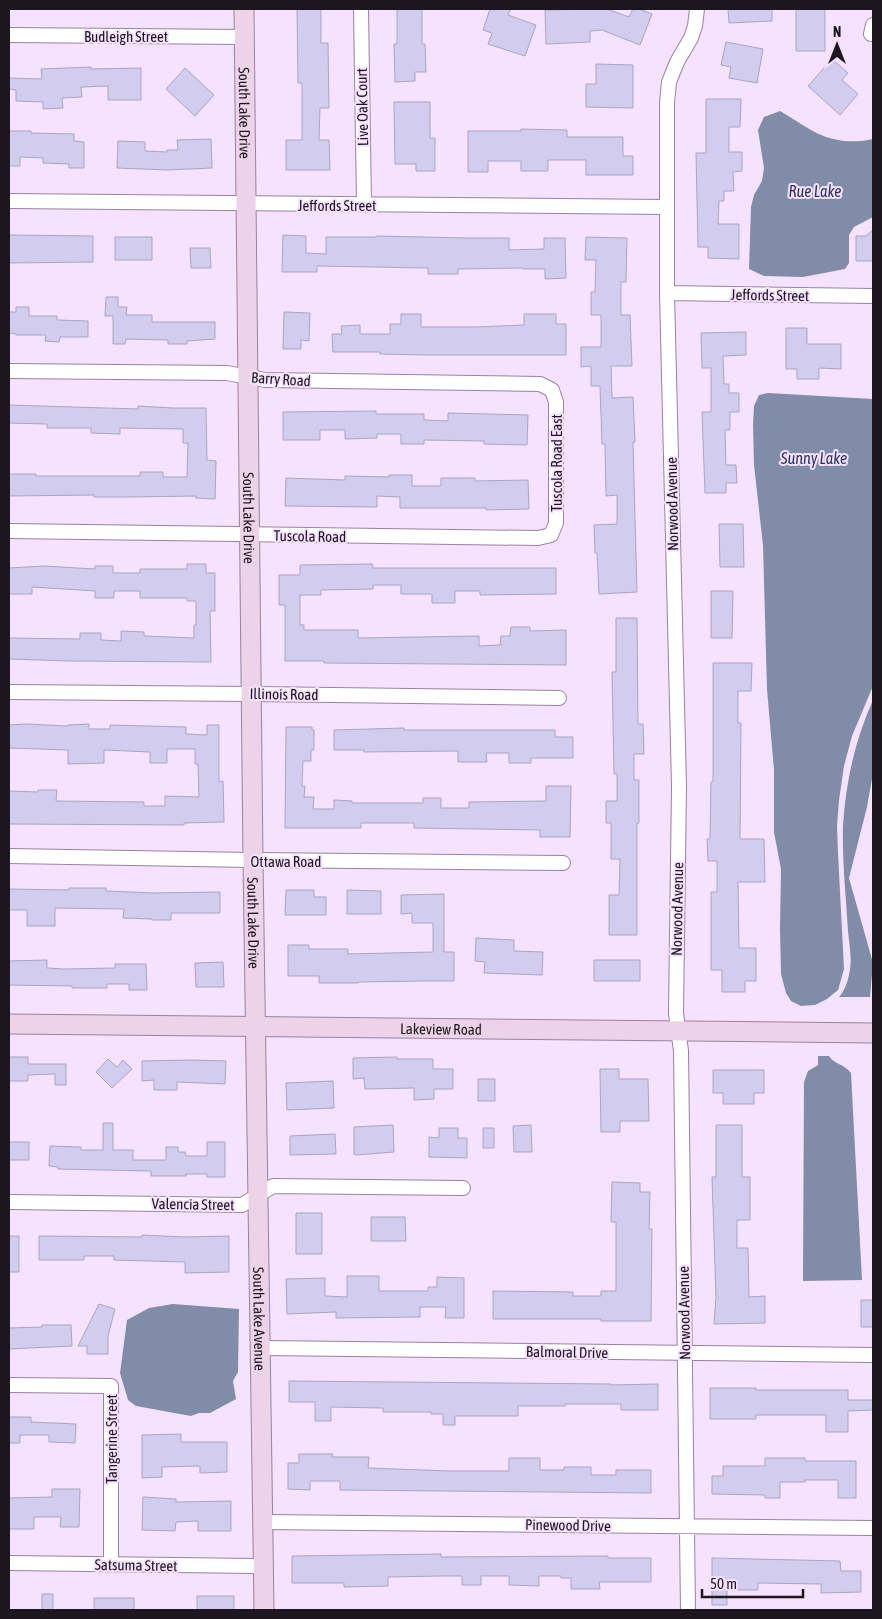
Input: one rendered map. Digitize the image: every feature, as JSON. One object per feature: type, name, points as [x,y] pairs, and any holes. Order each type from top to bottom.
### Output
[{"type":"street","name":"South Lake Drive","points":[[244,9],[256,1027]]},
{"type":"street","name":"Live Oak Court","points":[[361,9],[364,205]]},
{"type":"street","name":"Norwood Avenue","points":[[688,1610],[681,1051],[676,1013],[679,786],[666,207],[669,82],[677,62],[691,38],[697,9]]},
{"type":"street","name":"Budleigh Street","points":[[9,35],[244,37]]},
{"type":"street","name":"Jeffords Street","points":[[9,201],[666,207]]},
{"type":"street","name":"Jeffords Street","points":[[667,293],[873,296]]},
{"type":"street","name":"Barry Road","points":[[9,371],[227,373],[275,380],[540,384],[552,390]]},
{"type":"street","name":"Tuscola Road East","points":[[551,535],[556,523],[556,402],[552,390]]},
{"type":"street","name":"Tuscola Road","points":[[9,532],[538,538],[551,535]]},
{"type":"street","name":"Illinois Road","points":[[9,692],[559,698]]},
{"type":"street","name":"Ottawa Road","points":[[9,856],[562,863]]},
{"type":"street","name":"Lakeview Road","points":[[9,1024],[873,1033]]},
{"type":"street","name":"South Lake Avenue","points":[[256,1027],[264,1610]]},
{"type":"street","name":"Valencia Street","points":[[9,1202],[242,1205],[273,1186],[463,1188]]},
{"type":"street","name":"Balmoral Drive","points":[[261,1348],[873,1355]]},
{"type":"street","name":"Tangerine Street","points":[[9,1385],[111,1386],[110,1564]]},
{"type":"street","name":"Pinewood Drive","points":[[263,1522],[873,1528]]},
{"type":"street","name":"Satsuma Street","points":[[9,1563],[263,1566]]},
{"type":"water","name":"Rue Lake","points":[[780,111],[826,137],[849,141],[873,139],[873,217],[854,227],[849,235],[849,263],[845,269],[803,277],[764,276],[749,269],[751,207],[754,195],[762,181],[764,168],[758,130],[764,117]]},
{"type":"water","name":"Sunny Lake","points":[[768,393],[873,399],[873,686],[852,736],[844,766],[839,800],[837,826],[844,969],[838,990],[827,999],[815,1005],[801,1006],[791,1001],[786,993],[781,974],[781,869],[774,832],[774,770],[767,689],[763,545],[754,465],[753,425],[754,406],[759,395]]},
{"type":"water","points":[[873,700],[873,773],[867,807],[849,878],[873,963],[870,997],[839,997],[848,980],[851,960],[844,865],[844,809],[856,746]]},
{"type":"water","points":[[818,1056],[829,1056],[851,1073],[862,1280],[803,1281],[804,1082],[808,1071],[818,1065]]},
{"type":"water","points":[[173,1304],[239,1309],[238,1372],[233,1381],[236,1399],[210,1413],[199,1413],[191,1416],[136,1406],[128,1400],[120,1373],[127,1320],[149,1308]]},
{"type":"building","points":[[297,9],[321,9],[321,43],[328,43],[329,108],[320,108],[319,140],[329,140],[330,170],[286,170],[286,140],[302,140],[302,83],[298,83]]},
{"type":"building","points":[[397,9],[422,9],[422,44],[425,44],[426,72],[415,72],[415,81],[395,82],[394,44],[397,44]]},
{"type":"building","points":[[490,9],[511,9],[508,15],[536,25],[525,56],[488,44],[492,33],[483,30]]},
{"type":"building","points":[[607,9],[629,17],[633,9],[639,9],[652,14],[640,45],[602,30],[590,31],[590,42],[546,44],[545,10]]},
{"type":"building","points":[[728,9],[772,9],[772,21],[729,23]]},
{"type":"building","points":[[796,9],[825,9],[825,51],[796,51]]},
{"type":"building","points":[[726,42],[763,49],[757,83],[729,78],[731,67],[721,65]]},
{"type":"building","points":[[832,59],[848,73],[842,80],[858,94],[840,115],[808,86]]},
{"type":"building","points":[[596,64],[633,65],[633,108],[586,107],[586,84],[596,84]]},
{"type":"building","points":[[91,67],[91,69],[141,68],[141,100],[108,100],[108,86],[81,87],[82,97],[62,98],[63,108],[43,109],[43,102],[16,101],[16,90],[9,89],[9,78],[42,79],[41,69]]},
{"type":"building","points":[[185,68],[214,95],[195,116],[166,89]]},
{"type":"building","points":[[706,99],[741,99],[740,127],[729,127],[729,152],[742,152],[742,171],[733,172],[734,191],[724,191],[724,201],[719,201],[718,224],[739,224],[739,259],[708,258],[708,247],[698,247],[696,153],[706,153]]},
{"type":"building","points":[[394,102],[430,102],[430,138],[435,138],[435,171],[416,171],[416,164],[395,164]]},
{"type":"building","points":[[521,129],[567,130],[567,137],[623,137],[623,156],[633,156],[633,175],[586,175],[586,160],[548,160],[548,171],[521,171],[521,161],[488,161],[488,172],[468,172],[468,131],[521,131]]},
{"type":"building","points":[[9,131],[74,134],[74,141],[84,142],[84,168],[69,168],[69,164],[43,163],[43,158],[20,157],[20,166],[9,166]]},
{"type":"building","points":[[211,139],[212,168],[167,170],[117,168],[118,141],[145,142],[145,151],[167,152],[167,150],[178,150],[177,140]]},
{"type":"building","points":[[873,230],[873,261],[856,261],[856,236],[866,236]]},
{"type":"building","points":[[9,235],[93,236],[93,262],[9,263]]},
{"type":"building","points":[[283,235],[306,236],[306,253],[326,254],[326,237],[509,238],[509,250],[544,249],[544,238],[565,238],[566,278],[545,279],[545,269],[523,268],[458,269],[458,274],[428,274],[428,268],[317,266],[317,272],[282,272]]},
{"type":"building","points":[[115,237],[152,237],[152,260],[115,260]]},
{"type":"building","points":[[586,237],[627,238],[626,282],[621,282],[621,315],[630,315],[632,366],[611,366],[612,398],[633,397],[637,592],[599,594],[594,525],[617,524],[617,495],[606,496],[605,444],[602,444],[600,386],[591,386],[591,366],[581,367],[581,347],[601,347],[601,315],[591,315],[591,292],[595,292],[596,260],[585,260]]},
{"type":"building","points":[[190,248],[210,248],[211,268],[191,268]]},
{"type":"building","points":[[106,297],[118,297],[118,307],[127,307],[126,315],[152,315],[152,322],[215,322],[215,339],[187,341],[187,344],[168,344],[168,340],[126,339],[125,344],[113,344],[113,316],[105,316]]},
{"type":"building","points":[[16,307],[29,307],[29,316],[57,316],[57,320],[88,321],[88,337],[60,337],[59,342],[45,341],[46,335],[16,335],[9,333],[9,312],[16,312]]},
{"type":"building","points":[[284,312],[310,313],[309,341],[301,340],[301,349],[283,349]]},
{"type":"building","points":[[401,314],[421,314],[421,327],[475,327],[524,325],[524,314],[556,314],[556,324],[566,324],[566,355],[425,355],[380,354],[380,352],[333,352],[332,334],[342,334],[341,326],[360,325],[360,334],[390,334],[390,324],[401,324]]},
{"type":"building","points":[[786,328],[807,328],[807,344],[841,344],[841,369],[819,368],[819,379],[797,379],[797,369],[786,369]]},
{"type":"building","points":[[746,332],[746,355],[723,356],[724,384],[729,384],[729,393],[739,393],[739,412],[730,412],[730,430],[725,430],[726,465],[736,465],[737,483],[726,483],[726,493],[705,493],[702,412],[711,412],[711,368],[702,368],[701,333]]},
{"type":"building","points":[[9,405],[138,409],[138,406],[206,408],[207,460],[216,461],[215,499],[196,498],[196,496],[9,496],[9,474],[36,474],[36,476],[140,476],[140,472],[163,472],[163,477],[187,477],[188,443],[183,443],[183,429],[120,428],[120,434],[91,433],[91,428],[47,428],[47,424],[9,423]]},
{"type":"building","points":[[376,411],[376,414],[424,414],[424,420],[448,421],[448,413],[528,415],[527,445],[484,444],[484,441],[424,440],[424,444],[401,444],[401,434],[377,434],[377,438],[345,439],[345,430],[320,430],[320,440],[283,440],[283,412]]},
{"type":"building","points":[[389,475],[412,475],[412,486],[441,486],[441,478],[475,478],[475,481],[528,480],[529,509],[400,508],[400,497],[377,496],[377,507],[285,506],[286,478],[345,480],[345,476],[389,477]]},
{"type":"building","points":[[719,524],[743,524],[744,567],[720,567]]},
{"type":"building","points":[[187,564],[206,564],[206,573],[215,573],[215,611],[210,611],[211,662],[9,659],[9,638],[80,639],[80,633],[101,633],[101,640],[121,641],[121,631],[144,632],[144,636],[194,638],[196,601],[187,601],[187,598],[140,598],[140,591],[114,591],[114,598],[95,598],[95,591],[32,587],[32,594],[9,594],[9,568],[44,566],[95,569],[95,566],[113,566],[113,573],[140,573],[140,569],[187,569]]},
{"type":"building","points":[[372,564],[373,568],[556,568],[556,594],[480,595],[480,591],[455,591],[455,603],[432,603],[432,594],[401,594],[401,585],[373,585],[373,589],[321,590],[321,595],[300,595],[300,625],[304,625],[304,630],[358,630],[358,638],[479,636],[479,646],[500,645],[501,636],[510,636],[511,627],[530,627],[530,631],[566,630],[566,665],[285,661],[285,605],[279,605],[279,575],[300,575],[300,565]]},
{"type":"building","points":[[711,591],[733,591],[732,638],[711,638]]},
{"type":"building","points":[[616,618],[637,618],[638,724],[643,724],[644,754],[634,754],[634,780],[639,780],[637,935],[609,935],[609,895],[619,895],[620,859],[611,859],[611,823],[606,823],[606,801],[617,801],[617,774],[614,774],[612,672],[616,672]]},
{"type":"building","points":[[713,663],[752,663],[751,691],[738,691],[738,723],[741,723],[740,839],[764,839],[765,882],[738,882],[739,948],[756,948],[756,981],[745,981],[745,992],[722,992],[722,970],[711,970],[711,892],[717,892],[717,861],[708,861],[707,839],[710,839],[711,782],[713,782]]},
{"type":"building","points":[[89,724],[89,729],[110,729],[110,725],[186,727],[186,734],[207,735],[207,725],[219,725],[219,782],[223,781],[224,822],[184,823],[184,825],[9,824],[9,791],[38,792],[38,790],[57,790],[56,801],[144,802],[144,806],[165,806],[165,796],[199,797],[198,764],[195,764],[195,749],[167,749],[167,763],[150,763],[150,752],[104,750],[104,763],[68,764],[68,750],[9,748],[9,725],[68,726]]},
{"type":"building","points":[[286,727],[312,727],[312,730],[314,730],[314,750],[311,750],[311,761],[303,761],[302,786],[305,786],[304,797],[314,797],[313,809],[334,809],[334,800],[352,801],[352,803],[423,803],[423,798],[441,798],[441,808],[469,808],[469,802],[546,801],[546,786],[571,786],[570,837],[540,837],[540,830],[414,828],[414,823],[361,823],[361,828],[285,828]]},
{"type":"building","points":[[404,728],[404,730],[555,730],[555,737],[573,737],[573,758],[531,758],[531,763],[509,763],[509,753],[486,753],[487,762],[458,762],[458,751],[364,752],[364,750],[334,750],[334,730]]},
{"type":"building","points":[[69,888],[106,888],[106,891],[153,893],[220,892],[220,913],[171,913],[171,920],[152,920],[123,918],[124,909],[55,908],[55,926],[27,926],[27,910],[9,910],[9,889],[69,890]]},
{"type":"building","points":[[286,890],[314,890],[314,897],[326,897],[326,915],[285,915]]},
{"type":"building","points":[[347,890],[381,891],[381,914],[347,914]]},
{"type":"building","points":[[444,894],[444,952],[454,952],[454,981],[319,983],[319,976],[288,976],[288,945],[309,945],[309,949],[348,949],[348,954],[433,952],[433,923],[412,923],[412,913],[401,914],[401,895]]},
{"type":"building","points":[[476,938],[514,940],[514,951],[543,952],[542,975],[484,973],[485,962],[475,961]]},
{"type":"building","points":[[47,960],[47,968],[64,969],[115,968],[115,964],[146,964],[147,990],[129,990],[129,984],[107,984],[107,988],[9,985],[9,961]]},
{"type":"building","points":[[594,960],[640,960],[640,981],[594,981]]},
{"type":"building","points":[[223,962],[224,987],[196,987],[195,963]]},
{"type":"building","points":[[9,1057],[28,1057],[28,1064],[66,1064],[66,1085],[55,1085],[55,1074],[28,1075],[28,1081],[9,1081]]},
{"type":"building","points":[[397,1057],[397,1059],[433,1059],[433,1069],[453,1069],[453,1089],[434,1089],[434,1099],[414,1100],[414,1088],[365,1089],[364,1078],[353,1079],[353,1058]]},
{"type":"building","points":[[108,1059],[117,1067],[123,1060],[132,1069],[112,1088],[96,1072]]},
{"type":"building","points":[[142,1061],[226,1061],[225,1084],[177,1082],[177,1090],[154,1090],[154,1080],[142,1081]]},
{"type":"building","points":[[600,1069],[619,1069],[619,1079],[648,1079],[649,1121],[620,1121],[620,1132],[601,1132]]},
{"type":"building","points":[[713,1070],[764,1070],[764,1093],[754,1093],[754,1104],[723,1104],[723,1093],[713,1093]]},
{"type":"building","points":[[478,1079],[495,1079],[495,1101],[478,1101]]},
{"type":"building","points":[[333,1081],[334,1108],[287,1110],[286,1083]]},
{"type":"building","points":[[103,1123],[113,1123],[113,1150],[133,1150],[133,1160],[166,1160],[166,1147],[178,1147],[178,1152],[185,1152],[186,1156],[207,1156],[207,1142],[225,1142],[225,1177],[207,1177],[207,1174],[151,1176],[151,1171],[58,1169],[58,1167],[49,1166],[50,1146],[81,1147],[81,1150],[103,1150]]},
{"type":"building","points":[[393,1125],[394,1152],[354,1154],[354,1127]]},
{"type":"building","points":[[531,1125],[532,1152],[514,1152],[513,1126]]},
{"type":"building","points":[[716,1125],[742,1125],[742,1177],[750,1177],[750,1220],[737,1220],[737,1248],[748,1248],[749,1297],[765,1296],[765,1323],[714,1324],[716,1297],[712,1177],[716,1177]]},
{"type":"building","points":[[439,1128],[458,1128],[458,1138],[467,1138],[467,1158],[429,1157],[429,1137],[439,1138]]},
{"type":"building","points":[[483,1128],[494,1128],[494,1148],[483,1148]]},
{"type":"building","points":[[335,1134],[336,1154],[290,1155],[290,1136]]},
{"type":"building","points":[[9,1142],[29,1142],[29,1160],[9,1160]]},
{"type":"building","points":[[612,1182],[640,1183],[640,1192],[650,1192],[649,1229],[652,1229],[651,1321],[493,1319],[493,1291],[573,1292],[573,1296],[601,1296],[601,1291],[616,1291],[616,1222],[611,1222]]},
{"type":"building","points":[[296,1213],[322,1213],[322,1254],[296,1254]]},
{"type":"building","points":[[371,1217],[405,1217],[406,1241],[371,1241]]},
{"type":"building","points":[[142,1235],[184,1237],[229,1236],[229,1272],[185,1273],[185,1262],[114,1260],[114,1256],[84,1256],[84,1260],[39,1260],[39,1236],[142,1237]]},
{"type":"building","points":[[9,1236],[19,1236],[19,1272],[9,1272]]},
{"type":"building","points":[[347,1276],[379,1276],[379,1291],[428,1291],[428,1287],[437,1287],[437,1277],[464,1278],[464,1318],[445,1318],[446,1307],[420,1307],[420,1317],[336,1318],[336,1312],[287,1314],[286,1279],[325,1278],[325,1296],[347,1297]]},
{"type":"building","points":[[861,1300],[873,1300],[873,1327],[861,1327]]},
{"type":"building","points":[[99,1304],[115,1309],[108,1336],[108,1354],[87,1354],[87,1346],[78,1346]]},
{"type":"building","points":[[42,1325],[71,1325],[72,1346],[9,1349],[9,1328],[42,1327]]},
{"type":"building","points":[[289,1381],[658,1384],[658,1410],[621,1410],[621,1404],[518,1406],[518,1416],[455,1416],[455,1425],[443,1425],[443,1414],[431,1414],[431,1412],[383,1412],[383,1408],[331,1407],[331,1421],[315,1421],[315,1402],[289,1402]]},
{"type":"building","points":[[710,1388],[848,1390],[848,1400],[873,1400],[873,1410],[848,1411],[848,1432],[826,1432],[826,1415],[756,1415],[756,1419],[710,1419]]},
{"type":"building","points":[[9,1417],[31,1417],[31,1422],[76,1424],[75,1443],[49,1442],[49,1435],[20,1435],[20,1443],[9,1443]]},
{"type":"building","points":[[181,1434],[181,1442],[227,1442],[227,1472],[200,1473],[200,1466],[162,1467],[162,1477],[142,1478],[142,1435]]},
{"type":"building","points":[[299,1454],[333,1454],[332,1457],[369,1457],[368,1468],[509,1471],[509,1458],[540,1458],[540,1470],[564,1470],[564,1467],[591,1467],[591,1475],[616,1475],[616,1470],[651,1470],[651,1493],[340,1490],[340,1481],[310,1481],[310,1490],[288,1489],[288,1463],[299,1463]]},
{"type":"building","points":[[765,1458],[805,1458],[805,1461],[856,1461],[856,1498],[838,1498],[838,1480],[780,1482],[780,1498],[765,1498],[765,1495],[712,1494],[712,1476],[723,1476],[723,1466],[765,1466]]},
{"type":"building","points":[[52,1489],[80,1489],[79,1527],[60,1527],[61,1517],[34,1517],[34,1529],[9,1529],[9,1498],[52,1497]]},
{"type":"building","points":[[143,1497],[176,1499],[176,1502],[231,1501],[231,1531],[198,1531],[198,1521],[176,1522],[175,1531],[142,1530]]},
{"type":"building","points":[[441,1554],[441,1557],[608,1556],[608,1558],[651,1558],[651,1582],[599,1582],[600,1589],[571,1589],[571,1578],[561,1578],[561,1576],[539,1576],[539,1586],[509,1585],[509,1576],[481,1576],[481,1585],[462,1585],[462,1576],[388,1577],[388,1586],[344,1587],[344,1583],[292,1583],[292,1556]]},
{"type":"building","points":[[712,1558],[840,1561],[841,1571],[861,1571],[861,1592],[821,1593],[821,1584],[758,1583],[758,1590],[727,1590],[727,1605],[712,1605]]},
{"type":"building","points":[[42,1594],[53,1594],[53,1610],[42,1610]]},
{"type":"building","points":[[197,1596],[234,1596],[234,1610],[197,1610]]},
{"type":"building","points":[[94,1598],[134,1598],[134,1610],[94,1610]]}]
